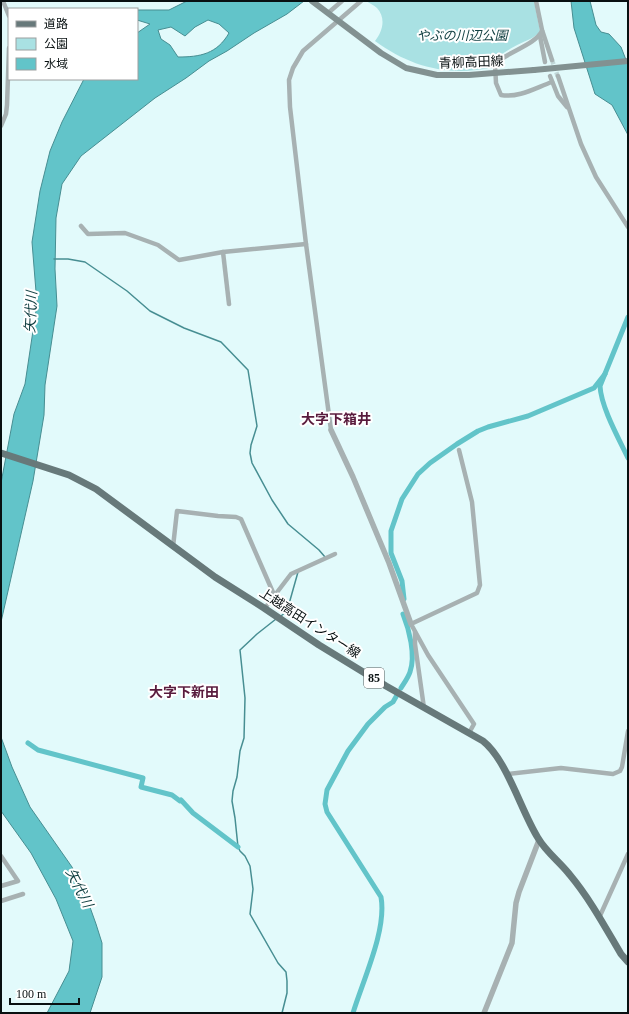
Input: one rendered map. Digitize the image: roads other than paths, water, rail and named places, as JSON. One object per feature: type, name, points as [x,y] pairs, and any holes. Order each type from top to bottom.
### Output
[{"type":"main road","name":"青柳高田線","points":[[312,1],[381,53],[406,68],[437,75],[469,75],[628,61]]},
{"type":"main road","name":"上越高田インター線","points":[[1,454],[69,474],[96,489],[173,548],[215,577],[320,645],[488,745],[507,774],[539,840],[570,874],[628,962]]},
{"type":"street","points":[[328,13],[342,1]]},
{"type":"street","points":[[361,1],[309,45],[299,56],[289,80],[290,107],[306,244],[331,430],[353,477],[389,563],[411,624],[428,655],[474,724],[469,733]]},
{"type":"street","points":[[536,1],[545,62]]},
{"type":"street","points":[[3,4],[8,14]]},
{"type":"street","points":[[541,34],[552,60]]},
{"type":"street","points":[[541,34],[495,64],[498,91],[501,95],[508,96],[526,92],[552,82]]},
{"type":"street","points":[[1,126],[8,104],[8,68]]},
{"type":"street","points":[[550,76],[558,96],[568,108]]},
{"type":"street","points":[[558,76],[581,144],[596,177],[628,227]]},
{"type":"street","points":[[82,226],[88,234],[125,233],[158,245],[179,260],[223,252],[306,244]]},
{"type":"street","points":[[223,252],[229,304]]},
{"type":"street","points":[[411,624],[477,593],[480,585],[472,502],[459,450]]},
{"type":"street","points":[[173,548],[177,510],[236,517],[241,520],[276,597]]},
{"type":"street","points":[[265,608],[276,597],[291,574],[335,554]]},
{"type":"street","points":[[415,630],[414,644],[424,708]]},
{"type":"street","points":[[507,774],[561,768],[613,774],[617,773],[622,767],[628,731]]},
{"type":"street","points":[[484,1013],[512,943],[516,903],[539,840]]},
{"type":"street","points":[[599,918],[628,854]]},
{"type":"street","points":[[1,856],[18,881],[1,886]]},
{"type":"street","points":[[1,902],[24,894]]},
{"type":"water","points":[[187,1],[304,1],[287,14],[209,61],[155,98],[81,156],[62,184],[56,218],[55,269],[57,306],[45,385],[44,415],[33,481],[1,622],[1,483],[14,414],[25,384],[37,304],[32,242],[40,191],[50,151],[62,122],[83,80],[138,80],[138,32],[150,24],[138,20],[138,10],[169,10]],"holes":[[[208,20],[219,24],[229,33],[219,46],[207,53],[178,57],[170,45],[161,39],[158,30],[171,27],[185,36],[195,27]]]},
{"type":"water","points":[[571,1],[590,1],[596,25],[601,32],[609,34],[621,47],[628,65],[628,135],[612,105],[595,94],[574,28]]},
{"type":"water","name":"矢代川","points":[[1,737],[12,767],[30,807],[72,867],[86,896],[96,924],[102,943],[102,977],[90,1013],[47,1013],[69,971],[73,941],[56,899],[31,853],[1,811]]},
{"type":"waterway","points":[[54,259],[68,259],[85,262],[127,291],[150,311],[184,328],[221,342],[248,370],[257,426],[251,445],[250,453],[252,463],[272,500],[288,524],[319,550],[325,557]]},
{"type":"waterway","points":[[628,317],[600,386],[607,413],[628,458]]},
{"type":"waterway","points":[[404,599],[402,581],[391,553],[391,531],[402,499],[418,474],[430,463],[478,431],[528,416],[594,388],[605,374]]},
{"type":"waterway","points":[[281,616],[287,611],[298,572]]},
{"type":"waterway","points":[[401,688],[410,672],[412,665],[412,650],[403,614]]},
{"type":"waterway","points":[[276,619],[240,650],[245,698],[244,738],[240,751],[232,801],[238,847],[250,866],[253,889],[250,914],[278,963],[286,972],[287,993],[282,1013]]},
{"type":"waterway","points":[[353,1013],[373,955],[381,924],[381,897],[327,812],[325,804],[327,790],[348,751],[368,724],[385,707],[393,702],[397,695]]},
{"type":"waterway","points":[[28,743],[38,750],[143,778],[141,787],[172,795],[180,801],[181,800],[193,813],[238,847]]},
{"type":"tunnel","points":[[552,60],[558,77]]},
{"type":"district","name":"大字下箱井","points":[[336,419]]},
{"type":"district","name":"大字下新田","points":[[184,692]]},
{"type":"park label","name":"やぶの川辺公園","points":[[462,35]]}]
